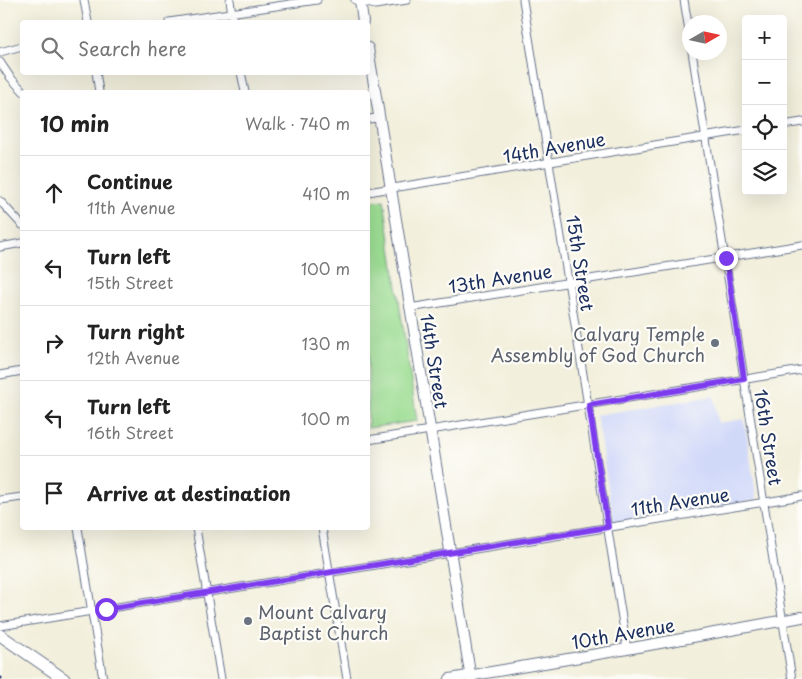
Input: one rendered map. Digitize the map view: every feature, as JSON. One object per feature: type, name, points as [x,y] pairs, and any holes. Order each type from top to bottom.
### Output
[{"type":"main road","points":[[358,1],[363,20]]},
{"type":"main road","name":"14th Street","points":[[370,61],[470,677]]},
{"type":"main road","name":"10th Avenue","points":[[450,679],[802,617]]},
{"type":"main road","points":[[0,635],[64,679]]},
{"type":"street","points":[[84,0],[88,20]]},
{"type":"street","points":[[230,0],[233,20]]},
{"type":"street","points":[[183,20],[317,0]]},
{"type":"street","points":[[358,1],[375,5],[407,0]]},
{"type":"street","name":"15th Street","points":[[523,0],[627,649]]},
{"type":"street","points":[[684,0],[686,15]]},
{"type":"street","points":[[0,52],[20,47]]},
{"type":"street","name":"16th Street","points":[[693,60],[792,679]]},
{"type":"street","points":[[1,65],[22,90]]},
{"type":"street","points":[[96,75],[99,90]]},
{"type":"street","points":[[242,75],[245,90]]},
{"type":"street","points":[[370,119],[379,118]]},
{"type":"street","points":[[787,124],[802,122]]},
{"type":"street","name":"14th Avenue","points":[[370,192],[742,131]]},
{"type":"street","points":[[0,201],[20,224]]},
{"type":"street","points":[[0,247],[20,243]]},
{"type":"street","name":"13th Avenue","points":[[410,308],[802,245]]},
{"type":"street","points":[[370,440],[802,370]]},
{"type":"street","points":[[0,375],[20,371]]},
{"type":"street","points":[[0,500],[20,496]]},
{"type":"street","name":"11th Avenue","points":[[0,626],[802,496]]},
{"type":"street","points":[[78,530],[103,679]]},
{"type":"street","points":[[196,530],[221,679]]},
{"type":"street","points":[[322,530],[347,679]]},
{"type":"shaded area","points":[[714,396],[718,423],[744,419],[757,500],[614,523],[596,415]]},
{"type":"green space","points":[[384,200],[417,421],[370,428],[370,202]]},
{"type":"place","name":"Calvary Temple Assembly of God Church","points":[[715,343]]},
{"type":"place","name":"Mount Calvary Baptist Church","points":[[248,621]]},
{"type":"route","points":[[106,609],[608,527],[589,405],[744,379],[726,258]]}]
